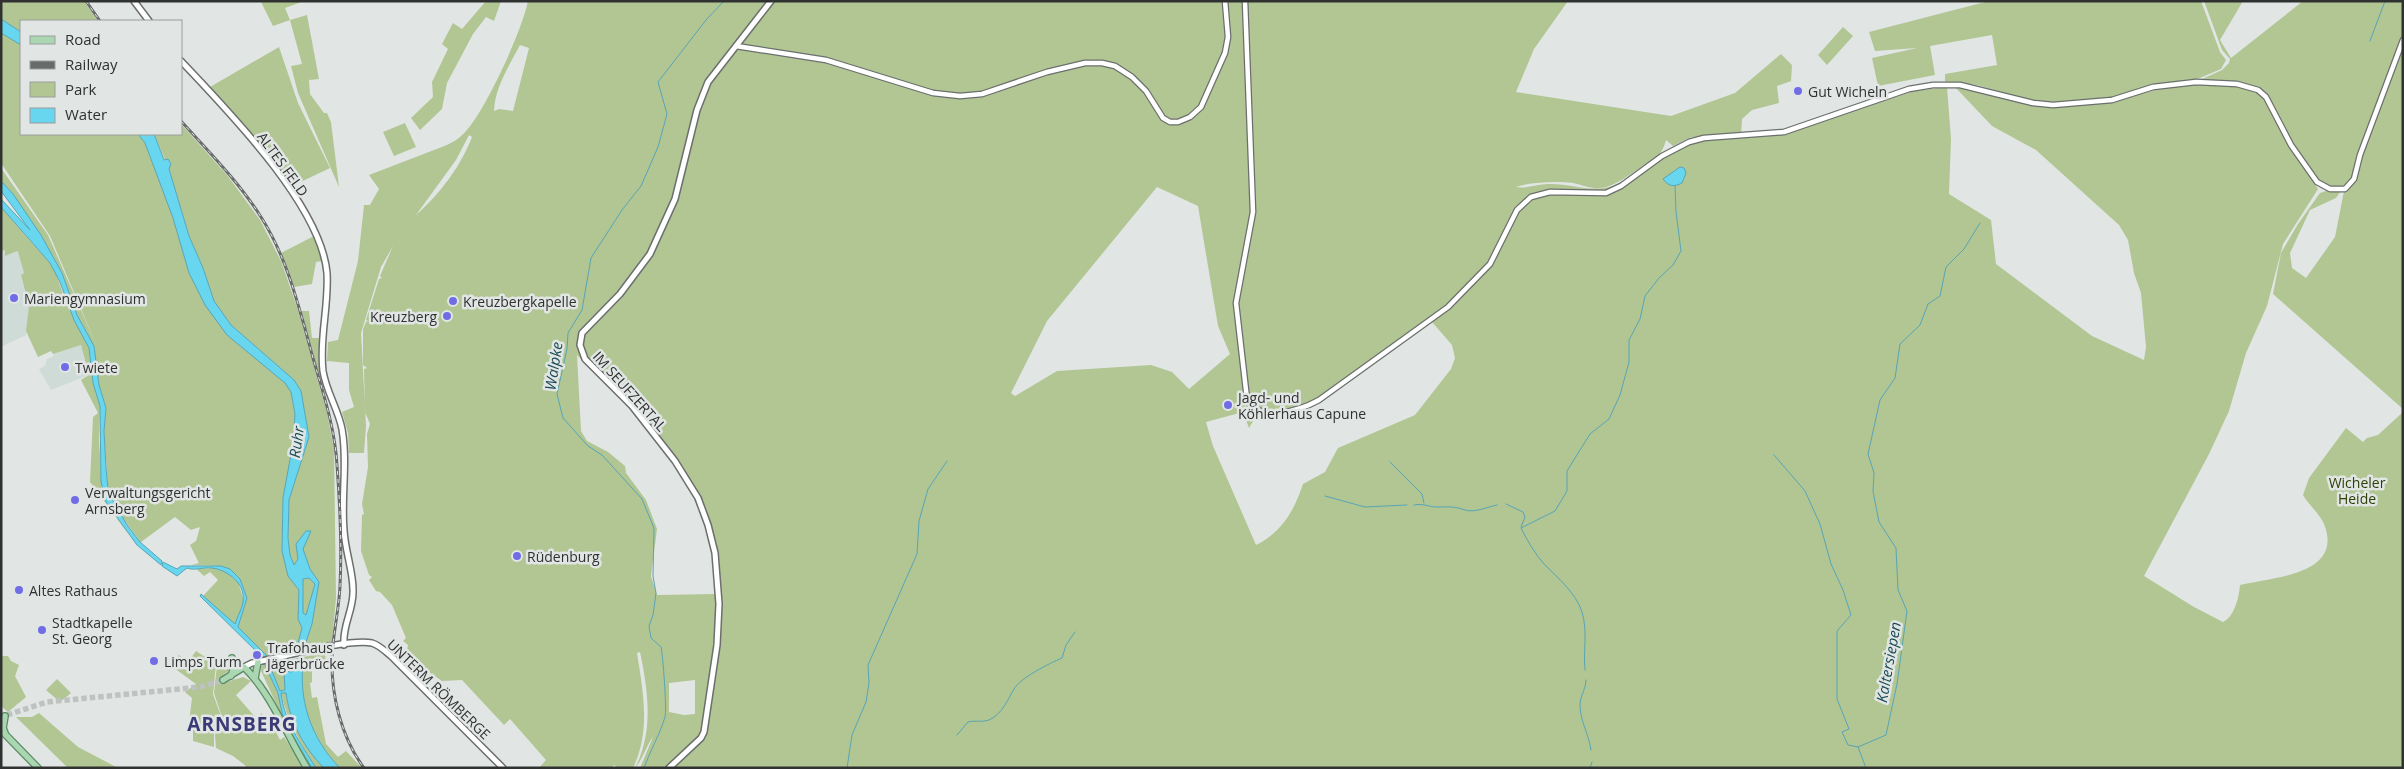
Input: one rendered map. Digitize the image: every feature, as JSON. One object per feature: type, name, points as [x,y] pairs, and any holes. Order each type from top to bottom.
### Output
[{"type":"main road","points":[[134,1],[147,20]]},
{"type":"main road","name":"IM SEUFZERTAL","points":[[669,768],[701,738],[704,732],[718,624],[718,582],[715,553],[705,514],[688,481],[645,421],[586,359],[580,344],[582,333],[620,294],[650,254],[675,199],[702,96],[715,71],[771,1]]},
{"type":"main road","name":"ALTES FELD","points":[[182,62],[264,154],[309,222],[317,238],[326,272],[327,299],[323,369],[342,430],[345,483],[344,530],[354,589],[352,609],[343,631],[344,645]]},
{"type":"main road","name":"UNTERM RÖMBERGE","points":[[244,667],[323,649],[369,642],[384,649],[503,768]]},
{"type":"main road","points":[[231,676],[234,667],[232,658]]},
{"type":"main road","points":[[255,678],[260,662]]},
{"type":"main road","points":[[224,680],[244,667],[255,678],[307,768]]},
{"type":"main road","points":[[5,716],[3,732],[38,768]]},
{"type":"street","points":[[736,46],[826,60],[933,93],[960,96],[982,94],[1047,72],[1079,64],[1102,63],[1115,66],[1132,77],[1146,91],[1163,118],[1170,122],[1178,122],[1190,118],[1201,107],[1225,52],[1228,37],[1225,1]]},
{"type":"street","points":[[1245,1],[1253,212],[1236,303],[1246,394],[1252,406],[1262,412],[1298,409],[1320,400],[1448,307],[1490,264],[1510,222],[1527,199],[1550,192],[1595,194],[1611,191],[1662,156],[1689,142],[1704,138],[1784,132],[1883,97],[1933,85],[1960,85],[2033,103],[2053,105],[2112,100],[2171,84],[2226,82],[2248,86],[2262,93],[2269,101],[2287,139],[2314,178],[2322,186],[2338,190],[2345,188],[2354,179],[2360,155],[2403,40]]},
{"type":"shaded area","name":"Mariengymnasium","points":[[5,249],[5,255],[18,252],[24,273],[21,276],[29,306],[26,335],[1,347],[1,251]]},
{"type":"shaded area","name":"Twiete","points":[[81,345],[89,375],[51,390],[39,369],[45,366],[47,359],[54,356],[53,354]]},
{"type":"green space","points":[[1,1],[84,1],[97,20],[20,20],[20,31],[1,19]]},
{"type":"green space","points":[[251,1],[304,1],[285,8],[290,20],[273,26],[261,2]]},
{"type":"green space","points":[[486,1],[501,1],[494,21],[486,17],[473,34],[447,83],[442,109],[420,130],[411,118],[433,97],[432,82],[448,49],[442,44],[453,23],[462,29]]},
{"type":"green space","name":"Wicheler Heide","points":[[528,1],[1568,1],[1534,49],[1516,92],[1671,116],[1735,93],[1781,54],[1792,65],[1791,81],[1777,86],[1779,103],[1752,110],[1742,119],[1741,136],[1691,137],[1673,146],[1666,140],[1657,156],[1621,180],[1605,187],[1593,188],[1560,182],[1536,183],[1516,187],[1558,184],[1594,189],[1603,188],[1612,186],[1621,182],[1618,187],[1683,144],[1705,140],[1782,134],[1914,91],[1947,87],[1951,139],[1949,194],[1991,220],[1996,264],[2092,336],[2144,360],[2146,347],[2141,293],[2134,273],[2128,240],[2119,225],[2036,150],[1992,126],[1955,87],[1972,89],[2033,105],[2106,102],[2173,86],[2196,83],[2231,84],[2262,95],[2270,106],[2281,131],[2318,189],[2283,244],[2267,306],[2246,353],[2229,411],[2209,454],[2144,576],[2194,607],[2223,622],[2233,611],[2240,585],[2283,577],[2312,566],[2322,557],[2327,545],[2324,525],[2303,495],[2309,478],[2346,428],[2363,442],[2367,438],[2378,435],[2403,412],[2403,768],[640,768],[653,737],[635,768],[645,740],[648,711],[640,652],[637,653],[643,696],[644,725],[639,754],[633,768],[618,768],[614,765],[612,768],[539,768],[546,760],[510,719],[504,725],[462,680],[442,681],[426,670],[415,657],[412,657],[407,650],[408,645],[403,641],[406,638],[392,605],[380,592],[376,591],[369,580],[372,577],[369,575],[361,551],[362,515],[364,514],[362,504],[368,467],[367,434],[370,424],[365,413],[364,453],[349,453],[348,433],[342,412],[354,407],[349,390],[349,363],[327,361],[328,342],[338,340],[358,261],[364,205],[370,205],[379,189],[369,175],[447,145],[464,133],[493,88],[519,31]],"holes":[[[520,45],[529,48],[513,111],[499,109],[494,111],[497,94],[507,69]],[[469,135],[472,137],[462,159],[448,179],[416,215],[456,160]],[[1157,187],[1198,206],[1218,326],[1230,354],[1189,389],[1172,372],[1151,365],[1057,371],[1015,396],[1011,393],[1047,321]],[[393,246],[380,276],[382,278],[379,279],[366,320],[368,321],[363,329],[363,365],[367,368],[364,369],[365,404],[361,333],[381,267]],[[1432,322],[1452,345],[1455,358],[1451,369],[1415,415],[1338,448],[1325,472],[1303,484],[1296,503],[1286,520],[1273,534],[1256,545],[1213,446],[1206,422],[1243,412],[1249,428],[1257,414],[1295,411],[1319,403],[1379,357]],[[577,355],[652,434],[690,490],[703,522],[712,556],[716,594],[657,595],[651,576],[657,529],[646,500],[626,473],[625,466],[608,452],[587,441],[581,431]],[[695,680],[695,714],[684,715],[669,712],[669,683]]]},
{"type":"green space","points":[[1989,1],[2201,1],[2220,52],[2226,60],[2221,69],[2195,80],[2163,85],[2115,98],[2059,103],[2030,100],[1977,85],[1945,82],[1945,74],[1997,65],[1992,35],[1930,46],[1935,75],[1878,86],[1872,58],[1917,48],[1875,51],[1869,32]]},
{"type":"green space","points":[[2204,1],[2243,1],[2220,40],[2231,58],[2303,1],[2403,1],[2403,409],[2273,294],[2281,253],[2298,224],[2320,193],[2326,191],[2340,192],[2336,198],[2310,210],[2290,253],[2292,268],[2306,278],[2335,237],[2345,186],[2330,187],[2318,182],[2291,142],[2268,96],[2244,84],[2200,80],[2222,70],[2229,63],[2230,59],[2222,50]]},
{"type":"green space","points":[[307,15],[319,79],[309,80],[310,94],[324,113],[327,113],[331,122],[339,187],[298,93],[291,66],[302,64],[290,20]]},
{"type":"green space","points":[[1843,27],[1853,36],[1827,65],[1818,55]]},
{"type":"green space","points":[[1,33],[20,44],[20,135],[139,135],[145,143],[173,218],[189,273],[227,335],[286,383],[291,392],[295,414],[293,443],[283,498],[282,551],[288,576],[299,590],[298,619],[302,628],[297,649],[304,648],[312,624],[319,582],[310,570],[303,549],[294,566],[290,555],[288,538],[289,500],[309,437],[301,391],[294,380],[231,325],[214,301],[203,268],[189,236],[169,169],[154,135],[182,135],[182,125],[227,175],[260,220],[281,261],[298,310],[327,413],[334,449],[336,598],[332,641],[323,645],[267,656],[238,627],[247,598],[240,579],[230,569],[221,566],[193,565],[195,568],[192,565],[199,563],[190,545],[196,541],[200,527],[191,530],[175,517],[137,545],[127,532],[140,541],[121,516],[108,488],[104,431],[106,408],[99,385],[94,346],[77,315],[62,273],[13,194],[1,181],[1,168],[48,235],[98,349],[50,236],[1,163]]},
{"type":"green space","points":[[279,47],[298,103],[330,168],[288,188],[244,125],[210,87]]},
{"type":"green space","points":[[405,123],[416,147],[394,156],[383,132]]},
{"type":"green space","points":[[1,207],[30,241],[40,235],[31,242],[50,263],[57,276],[66,303],[89,348],[93,383],[100,406],[99,440],[102,491],[115,516],[90,482],[93,417],[98,413],[81,380],[89,375],[81,345],[53,354],[51,351],[38,357],[26,331],[29,306],[21,275],[24,273],[18,252],[5,256],[5,250],[1,251]]},
{"type":"green space","points":[[314,236],[322,261],[316,262],[312,284],[294,287],[281,253]]},
{"type":"green space","points":[[301,311],[309,311],[312,338],[319,338],[320,325],[322,326],[321,373],[319,374]]},
{"type":"green space","points":[[213,568],[226,572],[238,582],[244,601],[235,624],[203,596],[218,580],[210,572],[204,576],[196,569]]},
{"type":"green space","points":[[309,578],[315,584],[306,615],[303,613],[303,579]]},
{"type":"green space","points":[[196,651],[216,664],[213,694],[221,716],[215,731],[193,726],[189,722],[192,698],[185,692],[196,684],[170,665],[179,655],[188,662]]},
{"type":"green space","points":[[325,653],[326,663],[312,670],[312,682],[310,683],[312,698],[317,697],[326,744],[338,757],[346,751],[362,768],[340,768],[330,757],[314,731],[308,717],[303,688],[302,672],[304,657],[290,672],[285,690],[280,691],[269,664],[265,665],[278,693],[282,713],[290,731],[312,768],[291,736],[261,671],[261,667],[264,664]]},
{"type":"green space","points":[[1,656],[8,656],[11,661],[19,665],[15,676],[26,697],[8,712],[1,706]]},
{"type":"green space","points":[[217,665],[226,670],[231,665],[230,670],[223,675],[226,682],[243,677],[251,681],[236,695],[256,718],[262,713],[264,723],[261,725],[266,734],[275,730],[280,740],[284,737],[304,768],[244,768],[246,766],[233,756],[216,748],[215,735],[222,717],[214,693]]},
{"type":"green space","points":[[57,679],[71,693],[60,702],[46,690]]},
{"type":"green space","points":[[281,693],[286,693],[294,723],[304,743],[324,768],[316,768],[305,750],[291,723]]},
{"type":"green space","points":[[39,713],[78,747],[118,768],[68,768],[16,717],[32,717]]},
{"type":"green space","points":[[193,727],[214,732],[214,747],[193,741]]},
{"type":"water","points":[[1,19],[20,31],[20,44],[1,33]]},
{"type":"water","name":"Ruhr","points":[[139,135],[154,135],[164,160],[168,159],[171,164],[169,169],[189,236],[203,268],[214,301],[231,325],[294,380],[301,391],[309,437],[289,500],[288,538],[290,555],[294,565],[298,559],[296,544],[306,531],[311,531],[303,549],[310,569],[319,582],[312,624],[304,648],[296,650],[302,628],[298,619],[299,590],[288,576],[282,551],[283,498],[293,443],[295,414],[291,392],[285,383],[227,335],[205,305],[189,273],[173,218],[145,143]],"holes":[[[309,578],[315,584],[306,615],[303,613],[303,579]]]},
{"type":"water","points":[[1680,167],[1684,168],[1686,173],[1682,183],[1674,186],[1667,184],[1663,179]]},
{"type":"water","points":[[1,181],[13,194],[41,235],[62,273],[77,315],[94,346],[99,385],[106,408],[104,431],[108,488],[114,503],[127,525],[140,542],[162,561],[161,565],[137,545],[106,502],[101,482],[100,406],[93,383],[89,348],[74,320],[60,282],[50,263],[1,207],[1,199],[30,230],[1,191]]},
{"type":"water","points":[[163,562],[177,569],[181,566],[221,566],[230,569],[240,579],[247,598],[238,627],[267,656],[262,657],[200,596],[201,594],[235,624],[242,605],[243,595],[242,589],[235,579],[218,569],[212,568],[187,568],[177,576],[162,566]]},
{"type":"water","points":[[304,657],[302,672],[303,688],[308,717],[321,744],[340,768],[324,768],[310,752],[299,734],[291,714],[286,693],[281,693],[289,723],[316,768],[312,768],[290,731],[282,713],[278,693],[265,665],[269,664],[280,691],[285,690],[284,671],[292,672],[296,659]]},
{"type":"waterway","name":"Walpke","points":[[644,768],[665,717],[661,647],[651,638],[649,626],[653,615],[656,593],[653,576],[654,528],[642,499],[602,455],[588,446],[563,418],[557,394],[567,349],[568,333],[582,310],[591,258],[622,210],[641,186],[658,147],[667,114],[658,82],[706,20],[724,1]]},
{"type":"waterway","points":[[2370,41],[2385,1]]},
{"type":"waterway","points":[[1585,670],[1585,627],[1579,605],[1566,586],[1537,556],[1521,528],[1555,511],[1567,491],[1567,471],[1590,434],[1609,419],[1620,395],[1629,362],[1629,340],[1640,319],[1645,296],[1659,278],[1673,265],[1681,251],[1675,186]]},
{"type":"waterway","name":"Kaltersiepen","points":[[1866,768],[1858,747],[1886,735],[1897,684],[1907,611],[1898,590],[1896,548],[1879,522],[1873,491],[1874,473],[1868,454],[1880,400],[1895,378],[1900,344],[1920,325],[1928,304],[1940,296],[1946,267],[1964,249],[1980,223]]},
{"type":"waterway","points":[[1774,455],[1805,491],[1820,524],[1831,564],[1843,590],[1851,615],[1837,631],[1837,699],[1849,729],[1842,732],[1848,745],[1858,747]]},
{"type":"waterway","points":[[847,768],[852,735],[866,702],[869,683],[868,665],[917,554],[919,521],[928,489],[947,461]]},
{"type":"waterway","points":[[1390,462],[1422,494],[1424,503]]},
{"type":"waterway","points":[[1325,496],[1365,507],[1407,505]]},
{"type":"waterway","points":[[1506,504],[1523,512],[1525,517],[1521,527]]},
{"type":"waterway","points":[[1414,505],[1451,507],[1469,511],[1497,505]]},
{"type":"waterway","points":[[957,735],[968,722],[985,721],[999,713],[1022,680],[1062,658],[1066,645],[1075,632]]},
{"type":"waterway","points":[[1586,680],[1580,709],[1591,750]]},
{"type":"waterway","points":[[1590,768],[1592,762]]},
{"type":"tunnel","points":[[7,715],[47,702],[200,687],[223,680]]},
{"type":"railway","points":[[86,1],[99,20]]},
{"type":"railway","points":[[182,122],[233,179],[261,217],[279,250],[303,322],[331,424],[336,451],[341,571],[332,657],[333,686],[339,715],[349,743],[364,768]]},
{"type":"place","name":"Gut Wicheln","points":[[1798,91]]},
{"type":"place","name":"Mariengymnasium","points":[[14,298]]},
{"type":"place","name":"Kreuzbergkapelle","points":[[453,301]]},
{"type":"place","name":"Kreuzberg","points":[[447,316]]},
{"type":"place","name":"Twiete","points":[[65,367]]},
{"type":"place","name":"Jagd- und Köhlerhaus Capune","points":[[1228,405]]},
{"type":"place","name":"Verwaltungsgericht Arnsberg","points":[[75,500]]},
{"type":"place","name":"Rüdenburg","points":[[517,556]]},
{"type":"place","name":"Altes Rathaus","points":[[19,590]]},
{"type":"place","name":"Stadtkapelle St. Georg","points":[[42,630]]},
{"type":"place","name":"Trafohaus Jägerbrücke","points":[[257,655]]},
{"type":"place","name":"Limps Turm","points":[[154,661]]},
{"type":"district","name":"ARNSBERG","points":[[242,724]]}]
